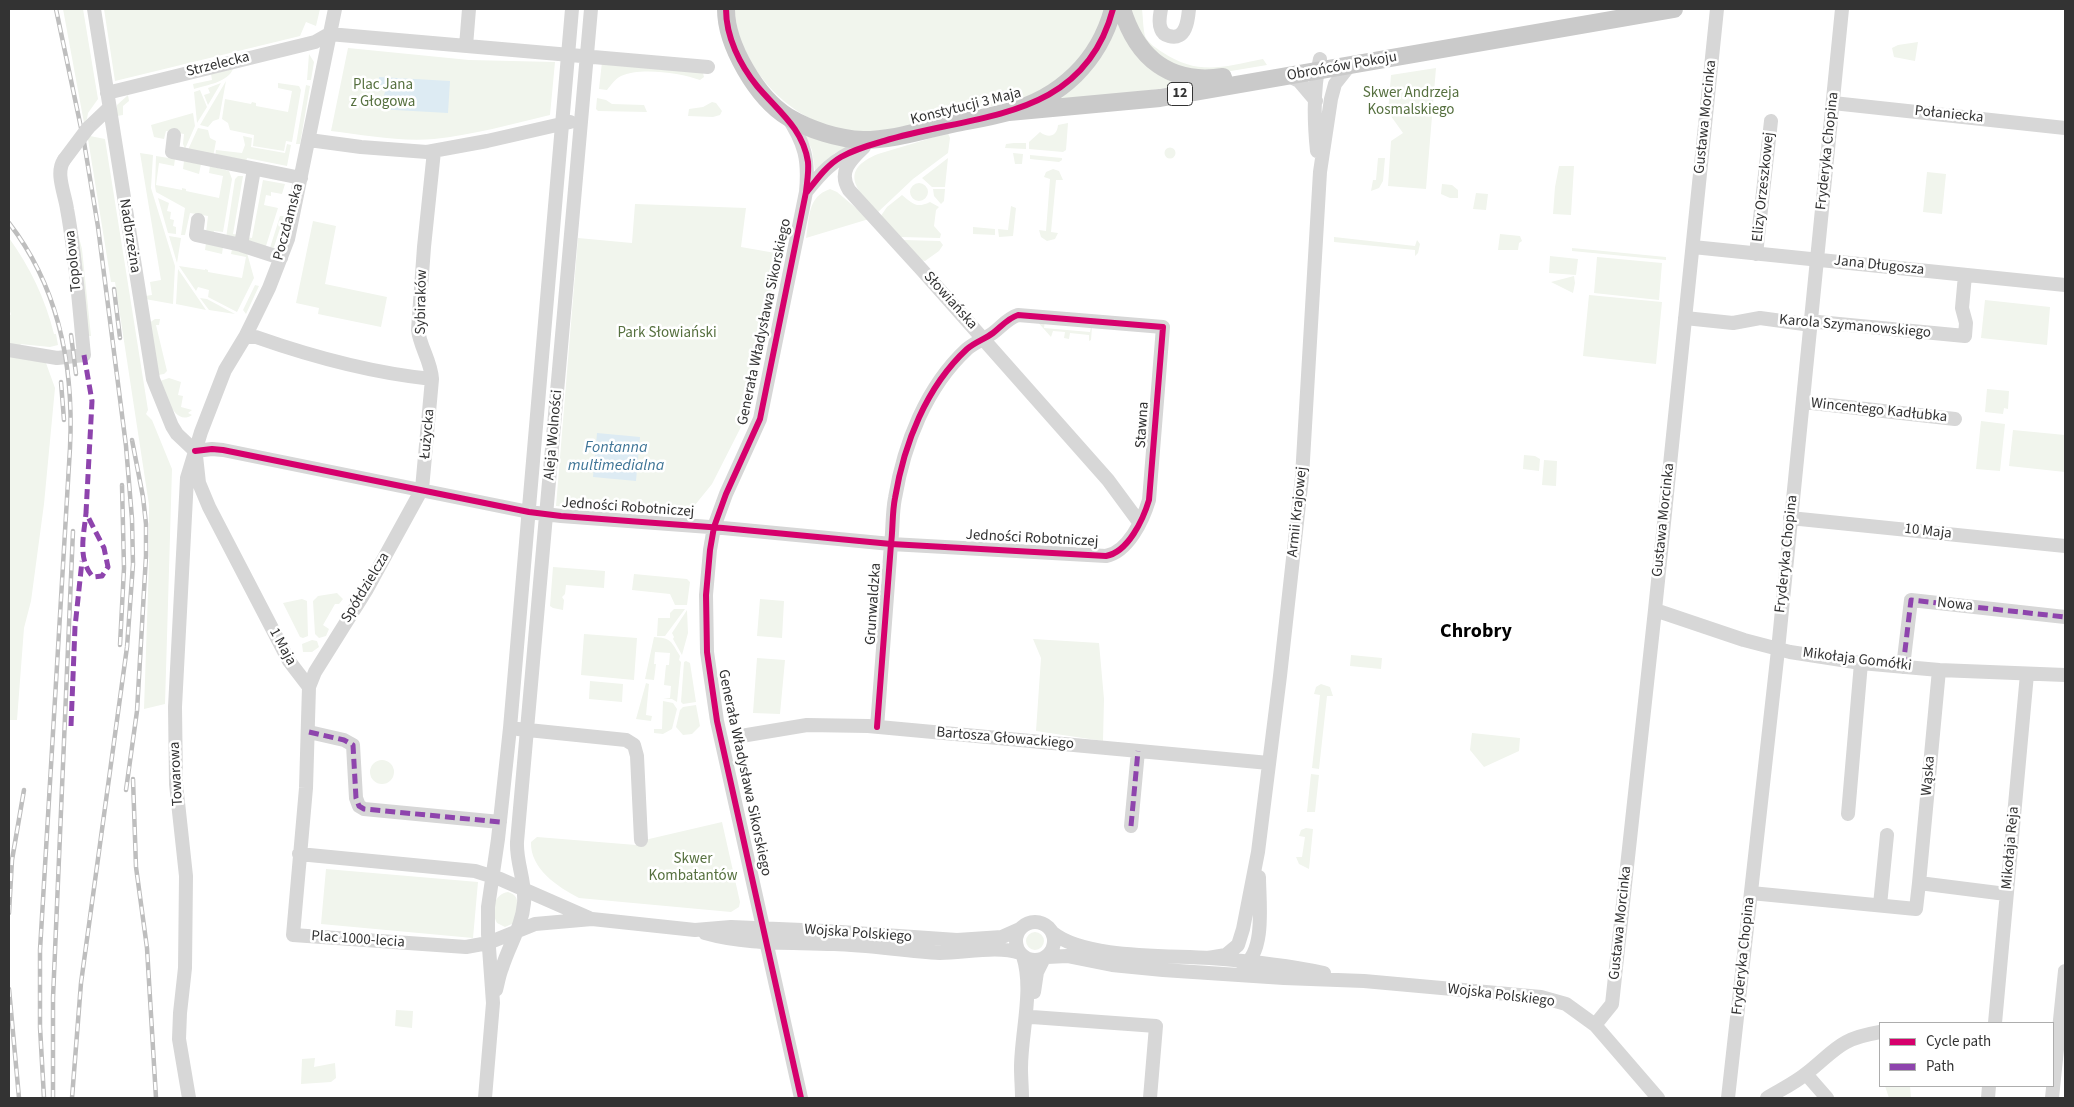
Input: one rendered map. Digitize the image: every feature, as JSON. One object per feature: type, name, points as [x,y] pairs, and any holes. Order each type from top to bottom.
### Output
[{"type":"main road","name":"Konstytucji 3 Maja","points":[[726,12],[732,39],[742,64],[758,86],[786,116],[811,128],[848,138],[876,140],[1009,112],[1047,95],[1067,82],[1085,66],[1101,41],[1113,9]]},
{"type":"main road","name":"Obrońców Pokoju","points":[[1122,9],[1133,37],[1142,51],[1160,66],[1179,75],[1195,78],[1217,78],[1321,67],[1350,66],[1674,9]]},
{"type":"main road","name":"Obrońców Pokoju","points":[[1009,112],[1151,99],[1289,76],[1321,67],[1612,9]]},
{"type":"street","name":"Nadbrzeżna","points":[[94,9],[153,379],[172,426],[177,434],[195,451]]},
{"type":"street","name":"Poczdamska","points":[[195,451],[225,370],[245,337],[288,239],[335,9]]},
{"type":"street","points":[[466,46],[469,9]]},
{"type":"street","name":"Aleja Wolności","points":[[488,943],[488,907],[500,822],[510,728],[572,9]]},
{"type":"street","name":"Aleja Wolności","points":[[525,890],[516,851],[591,9]]},
{"type":"street","points":[[1161,9],[1160,28],[1164,34],[1174,37],[1180,35],[1186,28],[1189,9]]},
{"type":"street","name":"Gustawa Morcinka","points":[[1595,1025],[1612,1004],[1693,247],[1716,9]]},
{"type":"street","name":"Fryderyka Chopina","points":[[1728,1098],[1778,650],[1842,9]]},
{"type":"street","name":"Strzelecka","points":[[108,100],[315,42],[329,34]]},
{"type":"street","points":[[329,34],[708,67]]},
{"type":"street","name":"Armii Krajowej","points":[[1208,958],[1221,956],[1238,945],[1243,929],[1258,852],[1303,459],[1320,172],[1335,84],[1350,66]]},
{"type":"street","name":"Armii Krajowej","points":[[1321,67],[1331,99]]},
{"type":"street","name":"Armii Krajowej","points":[[1320,172],[1316,132],[1316,102],[1321,67]]},
{"type":"street","points":[[1289,76],[1299,81],[1316,102]]},
{"type":"street","name":"Topolowa","points":[[9,350],[57,358],[84,355],[70,224],[60,170],[62,163],[108,100]]},
{"type":"street","name":"Połaniecka","points":[[1833,103],[2065,128]]},
{"type":"street","name":"Generała Władysława Sikorskiego","points":[[786,116],[802,142],[808,161],[806,192],[760,419],[726,494],[714,527],[706,595],[709,675],[717,721],[802,1098]]},
{"type":"street","points":[[309,140],[411,152],[434,151],[562,124],[582,118]]},
{"type":"street","name":"Elizy Orzeszkowej","points":[[1756,254],[1771,121]]},
{"type":"street","points":[[174,135],[172,152],[301,178]]},
{"type":"street","name":"Generała Władysława Sikorskiego","points":[[806,192],[834,162],[864,147],[897,137]]},
{"type":"street","name":"Słowiańska","points":[[864,147],[849,162],[845,170],[846,185],[849,190],[1108,480],[1139,522]]},
{"type":"street","name":"Sybiraków","points":[[432,379],[430,363],[418,330],[434,151]]},
{"type":"street","points":[[241,245],[254,169]]},
{"type":"street","points":[[198,220],[196,235],[241,245],[281,258]]},
{"type":"street","name":"Jana Długosza","points":[[1693,247],[2065,285]]},
{"type":"street","name":"Karola Szymanowskiego","points":[[1685,318],[1732,323],[1760,318],[1965,336],[1966,323],[1962,308],[1965,275]]},
{"type":"street","name":"Grunwaldzka","points":[[877,727],[894,500],[899,476],[914,428],[926,404],[943,378],[961,355],[1011,318],[1022,314],[1162,328]]},
{"type":"street","name":"Stawna","points":[[1139,522],[1146,509],[1150,492],[1162,328]]},
{"type":"street","points":[[245,337],[256,337],[294,350],[360,368],[432,379]]},
{"type":"street","name":"Łużycka","points":[[422,489],[432,379]]},
{"type":"street","name":"Wincentego Kadłubka","points":[[1803,402],[1955,419]]},
{"type":"street","name":"Jedności Robotniczej","points":[[195,451],[223,450],[529,512],[891,544],[1106,556],[1117,552],[1123,547],[1139,522]]},
{"type":"street","name":"1 Maja","points":[[195,451],[199,483],[209,507],[289,661],[309,687]]},
{"type":"street","name":"Towarowa","points":[[189,1098],[180,1038],[180,1013],[185,968],[186,876],[176,784],[175,707],[186,490],[187,478],[195,451]]},
{"type":"street","name":"Spółdzielcza","points":[[309,687],[315,672],[367,589],[422,489]]},
{"type":"street","name":"10 Maja","points":[[1790,518],[2065,546]]},
{"type":"street","name":"Nowa","points":[[1902,667],[1911,600],[2065,617]]},
{"type":"street","name":"Mikołaja Gomółki","points":[[1655,610],[1778,650],[1902,667],[2065,675]]},
{"type":"street","points":[[1848,814],[1861,662]]},
{"type":"street","name":"Wąska","points":[[1880,905],[1916,909],[1939,670]]},
{"type":"street","name":"Mikołaja Reja","points":[[1995,1022],[2027,674]]},
{"type":"street","points":[[309,687],[306,788],[300,854],[475,871],[492,876]]},
{"type":"street","name":"Bartosza Głowackiego","points":[[741,736],[807,725],[877,727],[1269,763]]},
{"type":"street","points":[[510,728],[626,740],[634,745],[637,756],[641,840]]},
{"type":"street","points":[[309,732],[344,740],[352,745],[356,798],[359,806],[500,822]]},
{"type":"street","points":[[1131,826],[1138,751]]},
{"type":"street","points":[[1751,893],[1880,905],[1887,835]]},
{"type":"street","name":"Armii Krajowej","points":[[1250,962],[1259,930],[1258,852]]},
{"type":"street","name":"Plac 1000-lecia","points":[[300,854],[293,935],[466,947],[488,943]]},
{"type":"street","name":"Wojska Polskiego","points":[[492,876],[592,919]]},
{"type":"street","points":[[1918,883],[2006,894]]},
{"type":"street","points":[[493,1003],[502,968],[524,910],[525,890]]},
{"type":"street","name":"Wojska Polskiego","points":[[488,943],[518,930],[542,923],[592,919],[695,930],[731,927],[765,936],[835,944],[938,952],[1005,950],[1022,954]]},
{"type":"street","points":[[1036,922],[1046,925],[1053,933],[1055,940],[1054,948],[1037,972],[1029,1066],[1022,1091],[1020,1069],[1027,981],[1026,967],[1016,942],[1020,929],[1027,924],[1036,922]]},
{"type":"street","name":"Wojska Polskiego","points":[[765,936],[826,931],[957,940],[1002,936],[1020,929]]},
{"type":"street","name":"Armii Krajowej","points":[[1243,929],[1244,946],[1250,962]]},
{"type":"street","name":"Armii Krajowej","points":[[1259,930],[1267,952],[1280,971]]},
{"type":"street","name":"Wojska Polskiego","points":[[1053,933],[1065,941],[1124,954],[1250,962],[1280,971]]},
{"type":"street","points":[[485,1098],[493,1003],[488,943]]},
{"type":"street","points":[[1022,954],[1034,960],[1046,957]]},
{"type":"street","name":"Wojska Polskiego","points":[[1046,957],[1067,956],[1112,965],[1207,973],[1280,971],[1364,981],[1541,997],[1566,1004],[1595,1025],[1658,1098]]},
{"type":"street","points":[[1207,973],[1231,969],[1250,962]]},
{"type":"street","points":[[2054,1078],[2065,971]]},
{"type":"street","points":[[1032,1017],[1156,1026],[1150,1098]]},
{"type":"street","points":[[1767,1098],[1806,1074],[1829,1053],[1849,1040],[1879,1032]]},
{"type":"street","points":[[1806,1074],[1827,1098]]},
{"type":"green space","points":[[63,9],[83,9],[98,99],[88,113],[84,123]]},
{"type":"green space","points":[[104,9],[320,9],[316,26],[306,22],[300,36],[115,81]]},
{"type":"green space","points":[[734,9],[1106,9],[1101,23],[1079,60],[1070,71],[1049,88],[1023,98],[992,106],[901,127],[863,132],[832,127],[814,120],[797,111],[782,99],[768,85],[746,52],[738,32]]},
{"type":"green space","points":[[1130,9],[1142,9],[1146,39],[1175,60],[1199,67],[1223,67],[1263,59],[1267,65],[1219,73],[1188,73],[1145,47]]},
{"type":"green space","points":[[1117,17],[1123,31],[1198,84],[1051,103]]},
{"type":"green space","points":[[1918,42],[1915,61],[1894,57],[1892,48],[1898,45]]},
{"type":"green space","name":"Plac Jana z Głogowa","points":[[348,48],[469,60],[555,62],[550,115],[478,132],[421,140],[395,139],[331,131]]},
{"type":"green space","points":[[309,54],[314,62],[311,80],[307,80]]},
{"type":"green space","points":[[602,62],[703,73],[704,77],[700,80],[672,73],[649,71],[629,73],[615,80],[607,90],[599,89]]},
{"type":"green space","name":"Skwer Andrzeja Kosmalskiego","points":[[1436,68],[1426,189],[1388,186],[1391,141],[1403,133],[1388,112],[1391,75]]},
{"type":"green space","points":[[233,69],[222,80],[194,89],[193,84],[212,80],[211,74]]},
{"type":"green space","points":[[226,81],[219,119],[213,121],[208,127],[200,125]]},
{"type":"green space","points":[[221,83],[208,105],[204,95],[210,93],[208,88]]},
{"type":"green space","points":[[278,83],[299,86],[301,90],[292,142],[286,141],[284,151],[253,146],[254,135],[230,130],[228,123],[222,119],[225,99],[251,104],[252,102],[256,103],[256,106],[288,112],[292,91],[278,88]]},
{"type":"green space","points":[[306,85],[310,86],[300,144],[296,144]]},
{"type":"green space","points":[[200,90],[207,107],[197,123],[194,92]]},
{"type":"green space","points":[[128,95],[129,101],[123,106],[123,115],[117,116],[117,105]]},
{"type":"green space","points":[[597,98],[612,104],[644,105],[647,112],[598,111],[596,109]]},
{"type":"green space","points":[[712,102],[716,103],[722,111],[720,115],[713,117],[688,116],[689,109],[703,107]]},
{"type":"green space","points":[[193,113],[195,126],[185,149],[183,144],[184,134],[166,131],[164,139],[154,137],[151,125]]},
{"type":"green space","points":[[1068,123],[1066,150],[1063,152],[1029,149],[1029,142],[1040,132],[1049,136],[1056,132],[1058,125]]},
{"type":"green space","points":[[198,128],[208,130],[210,138],[216,141],[213,157],[187,152]]},
{"type":"green space","points":[[948,133],[950,138],[948,153],[913,179],[877,213],[863,197],[855,182],[855,174],[858,167],[878,154]]},
{"type":"green space","points":[[805,135],[847,147],[835,153],[815,171],[812,150]]},
{"type":"green space","points":[[90,136],[105,139],[148,410],[146,414],[152,420],[172,469],[165,704],[144,709],[149,505],[115,282],[111,282],[88,139]]},
{"type":"green space","points":[[243,136],[252,138],[251,147],[285,153],[287,144],[291,145],[287,166],[247,158],[246,163],[215,158],[216,150],[242,153],[245,145]]},
{"type":"green space","points":[[1026,143],[1026,149],[1005,148],[1006,144]]},
{"type":"green space","points":[[1168,148],[1172,148],[1175,153],[1174,157],[1168,158],[1165,155],[1165,151]]},
{"type":"green space","points":[[140,153],[153,155],[151,188],[175,266],[173,304],[145,299],[145,296],[152,295],[150,282],[161,280]]},
{"type":"green space","points":[[1013,153],[1023,154],[1022,164],[1015,164]]},
{"type":"green space","points":[[1030,155],[1062,158],[1062,160],[1059,162],[1030,159]]},
{"type":"green space","points":[[156,156],[175,159],[174,166],[159,163],[156,185],[182,190],[182,188],[186,189],[186,191],[219,198],[223,176],[209,173],[210,166],[229,171],[232,179],[223,232],[214,231],[213,236],[206,233],[208,216],[190,213],[185,235],[181,235],[185,208],[156,192],[155,186]]},
{"type":"green space","points":[[948,158],[945,187],[932,187],[922,178]]},
{"type":"green space","points":[[1378,158],[1385,158],[1383,181],[1379,188],[1371,191],[1373,180],[1376,180]]},
{"type":"green space","points":[[184,161],[201,164],[199,174],[183,169]]},
{"type":"green space","points":[[1559,166],[1574,166],[1571,215],[1553,214]]},
{"type":"green space","points":[[1053,169],[1059,171],[1063,180],[1056,180],[1051,232],[1058,233],[1055,239],[1047,241],[1041,237],[1039,230],[1046,231],[1050,179],[1044,177],[1046,172]]},
{"type":"green space","points":[[1927,172],[1946,174],[1942,214],[1923,212]]},
{"type":"green space","points":[[238,176],[243,176],[233,234],[239,235],[238,241],[226,238],[235,179]]},
{"type":"green space","points":[[263,180],[285,184],[282,194],[271,192],[271,196],[266,195],[264,205],[278,208],[265,249],[251,241],[250,245],[246,237],[252,238]]},
{"type":"green space","points":[[915,183],[923,183],[928,188],[926,199],[915,201],[910,196],[910,188]]},
{"type":"green space","points":[[1442,184],[1452,185],[1458,190],[1458,198],[1450,198],[1441,194]]},
{"type":"green space","points":[[830,189],[837,192],[869,219],[806,238],[813,202],[817,197]]},
{"type":"green space","points":[[933,189],[945,189],[944,201],[941,204],[934,196]]},
{"type":"green space","points":[[1476,193],[1488,194],[1486,210],[1473,209]]},
{"type":"green space","points":[[902,195],[914,204],[921,205],[930,202],[939,207],[936,210],[934,226],[941,234],[940,238],[900,237],[880,217],[887,207]]},
{"type":"green space","points":[[158,198],[169,203],[167,211],[171,212],[170,219],[174,220],[173,226],[176,227],[176,234],[168,233]]},
{"type":"green space","name":"Park Słowiański","points":[[635,204],[746,208],[741,247],[781,254],[752,394],[743,423],[712,484],[695,505],[681,513],[616,511],[556,506],[578,238],[632,243]]},
{"type":"green space","points":[[1011,206],[1016,208],[1013,236],[999,237],[998,229],[1008,230]]},
{"type":"green space","points":[[280,216],[284,216],[273,250],[269,251]]},
{"type":"green space","points":[[74,219],[82,249],[91,336],[87,336]]},
{"type":"green space","points":[[313,221],[336,226],[325,284],[387,297],[381,327],[318,314],[319,308],[296,303]]},
{"type":"green space","points":[[973,227],[995,229],[995,235],[973,234]]},
{"type":"green space","points":[[1500,234],[1520,236],[1522,241],[1519,243],[1518,250],[1498,250]]},
{"type":"green space","points":[[169,236],[181,238],[177,263]]},
{"type":"green space","points":[[1334,237],[1415,246],[1417,240],[1420,244],[1418,253],[1415,256],[1415,250],[1334,242]]},
{"type":"green space","points":[[9,238],[24,260],[36,283],[54,334],[56,334],[58,345],[50,347],[20,344],[46,363],[55,388],[44,504],[31,601],[24,628],[17,720],[9,720],[9,314],[11,315],[9,308]]},
{"type":"green space","points":[[903,240],[940,241],[943,245],[939,251],[925,261],[921,260]]},
{"type":"green space","points":[[206,243],[223,247],[222,254],[205,250]]},
{"type":"green space","points":[[1572,248],[1666,257],[1666,260],[1572,251]]},
{"type":"green space","points":[[232,249],[247,253],[254,278],[237,312],[208,297],[209,290],[198,287],[196,291],[179,266],[205,269],[208,272],[242,278],[246,257],[231,254]]},
{"type":"green space","points":[[1550,256],[1578,259],[1576,275],[1549,273]]},
{"type":"green space","points":[[1597,257],[1662,263],[1659,300],[1594,293]]},
{"type":"green space","points":[[178,269],[206,310],[176,304]]},
{"type":"green space","points":[[1574,276],[1573,293],[1551,282]]},
{"type":"green space","points":[[255,285],[259,286],[246,314],[243,310]]},
{"type":"green space","points":[[1589,295],[1662,302],[1656,364],[1583,356]]},
{"type":"green space","points":[[200,298],[207,299],[235,314],[209,310]]},
{"type":"green space","points":[[1985,300],[2050,307],[2047,345],[1981,338]]},
{"type":"green space","points":[[155,319],[160,319],[159,325],[156,325],[167,371],[164,374],[158,375],[149,323]]},
{"type":"green space","points":[[1035,319],[1045,320],[1044,328],[1090,332],[1092,327],[1091,340],[1089,341],[1089,335],[1070,333],[1069,339],[1064,338],[1065,332],[1053,331],[1051,337]]},
{"type":"green space","points":[[169,378],[181,382],[178,395],[183,396],[181,407],[192,410],[188,413],[192,415],[180,416],[171,407],[160,381]]},
{"type":"green space","points":[[1987,389],[2009,391],[2008,409],[2004,408],[2003,414],[1985,412]]},
{"type":"green space","points":[[1981,421],[2005,424],[2000,471],[1976,469]]},
{"type":"green space","points":[[2013,430],[2065,435],[2065,472],[2009,466]]},
{"type":"green space","points":[[1524,455],[1535,456],[1540,459],[1539,471],[1523,469]]},
{"type":"green space","points":[[1544,460],[1557,461],[1556,486],[1542,485]]},
{"type":"green space","points":[[553,567],[605,571],[604,588],[566,585],[565,594],[562,597],[564,600],[563,610],[553,608],[550,606]]},
{"type":"green space","points":[[634,574],[687,579],[690,582],[687,605],[675,605],[670,594],[632,590]]},
{"type":"green space","points":[[337,593],[343,599],[339,604],[335,604],[323,625],[329,629],[326,636],[319,638],[315,634],[313,601],[318,596]]},
{"type":"green space","points":[[302,599],[307,601],[308,636],[303,638],[300,637],[283,603]]},
{"type":"green space","points":[[760,599],[784,601],[782,638],[757,636]]},
{"type":"green space","points":[[674,609],[685,609],[665,636],[657,636],[658,618],[670,618],[670,613]]},
{"type":"green space","points":[[687,610],[688,633],[682,655],[673,639],[672,633]]},
{"type":"green space","points":[[584,634],[637,638],[634,680],[581,675]]},
{"type":"green space","points":[[654,637],[670,641],[680,656],[677,702],[672,699],[663,699],[670,698],[671,686],[664,685],[666,665],[669,665],[670,653],[655,652],[654,680],[645,679]]},
{"type":"green space","points":[[1033,639],[1099,643],[1104,699],[1103,741],[1036,731],[1041,658]]},
{"type":"green space","points":[[312,640],[317,641],[319,647],[312,652],[303,652],[302,644]]},
{"type":"green space","points":[[1351,655],[1382,658],[1381,669],[1350,666]]},
{"type":"green space","points":[[757,658],[785,660],[780,714],[753,713]]},
{"type":"green space","points":[[684,662],[690,663],[696,702],[683,704],[681,702]]},
{"type":"green space","points":[[590,681],[623,684],[622,702],[589,699]]},
{"type":"green space","points":[[646,683],[649,684],[646,715],[652,716],[651,721],[636,719]]},
{"type":"green space","points":[[1321,684],[1330,687],[1333,696],[1327,696],[1319,769],[1312,768],[1320,695],[1314,694],[1316,687]]},
{"type":"green space","points":[[663,701],[673,703],[677,709],[672,729],[663,734],[654,733],[654,729],[662,729]]},
{"type":"green space","points":[[696,705],[700,726],[692,734],[683,735],[676,727],[680,710],[683,707]]},
{"type":"green space","points":[[1472,733],[1520,738],[1519,751],[1484,767],[1470,750]]},
{"type":"green space","points":[[382,760],[387,761],[393,767],[393,777],[387,783],[382,784],[377,783],[371,777],[370,772],[371,767],[377,761]]},
{"type":"green space","points":[[1311,774],[1319,775],[1315,812],[1307,812]]},
{"type":"green space","name":"Skwer Kombatantów","points":[[722,822],[740,902],[739,907],[731,912],[579,898],[554,883],[540,869],[532,852],[531,842],[537,837],[636,845],[649,839]]},
{"type":"green space","points":[[1306,828],[1313,829],[1309,869],[1299,864],[1296,857],[1302,857],[1305,837],[1299,836],[1301,830]]},
{"type":"green space","points":[[326,869],[478,882],[473,938],[321,924]]},
{"type":"green space","points":[[508,892],[516,897],[517,904],[514,923],[505,927],[497,923],[494,909],[499,896]]},
{"type":"green space","points":[[1035,932],[1041,935],[1044,941],[1041,947],[1035,950],[1029,947],[1026,941],[1029,935]]},
{"type":"green space","points":[[396,1010],[413,1011],[412,1028],[395,1026]]},
{"type":"green space","points":[[315,1058],[314,1067],[335,1063],[336,1078],[331,1082],[301,1084],[302,1059]]},
{"type":"green space","points":[[1885,1087],[1910,1087],[1911,1098],[1889,1098]]},
{"type":"water","points":[[379,77],[450,81],[448,113],[378,109],[378,101],[383,99],[385,92],[383,86],[379,84]]},
{"type":"water","name":"Fontanna multimedialna","points":[[597,433],[640,437],[636,481],[593,477]]},
{"type":"railway","points":[[56,9],[84,142],[98,227],[126,446],[132,519],[133,564],[127,647],[81,983],[72,1098]]},
{"type":"railway","points":[[9,223],[41,275],[52,302],[66,359],[71,418],[40,950],[40,1027],[44,1098]]},
{"type":"railway","points":[[114,289],[120,338]]},
{"type":"railway","points":[[71,335],[76,374]]},
{"type":"railway","points":[[61,382],[64,420]]},
{"type":"railway","points":[[126,790],[137,711],[146,556],[146,524],[143,497],[132,440]]},
{"type":"railway","points":[[120,645],[124,568],[122,485]]},
{"type":"railway","points":[[53,1098],[53,998],[73,531]]},
{"type":"railway","points":[[133,779],[136,867],[147,948],[156,1098]]},
{"type":"railway","points":[[9,913],[12,860],[24,790]]},
{"type":"railway","points":[[9,989],[19,1098]]},
{"type":"marked path","points":[[84,355],[92,401],[86,513],[104,548],[108,567],[102,576],[93,577],[88,570],[83,555],[86,513]]},
{"type":"marked path","points":[[71,726],[75,627],[82,561]]},
{"type":"marked path","points":[[1903,667],[1911,600],[2065,617]]},
{"type":"marked path","points":[[309,732],[344,740],[353,745],[356,798],[359,806],[364,809],[500,822]]},
{"type":"marked path","points":[[1131,826],[1138,751]]},
{"type":"cycle path","points":[[726,9],[728,30],[740,60],[757,86],[795,129],[801,139],[808,162],[806,192],[760,419],[726,494],[714,527],[706,595],[707,652],[717,721],[801,1098]]},
{"type":"cycle path","points":[[807,192],[831,164],[857,149],[919,132],[989,117],[1021,107],[1051,93],[1077,73],[1098,46],[1113,9]]},
{"type":"cycle path","points":[[195,451],[223,450],[529,512],[561,516],[723,528],[891,544],[1106,556],[1114,553],[1128,542],[1139,525],[1149,500],[1163,327],[1018,315],[967,349],[940,381],[919,418],[911,437],[904,457],[895,498],[893,509],[892,538],[891,544],[877,727]]},
{"type":"district","name":"Chrobry","points":[[1476,633]]}]
